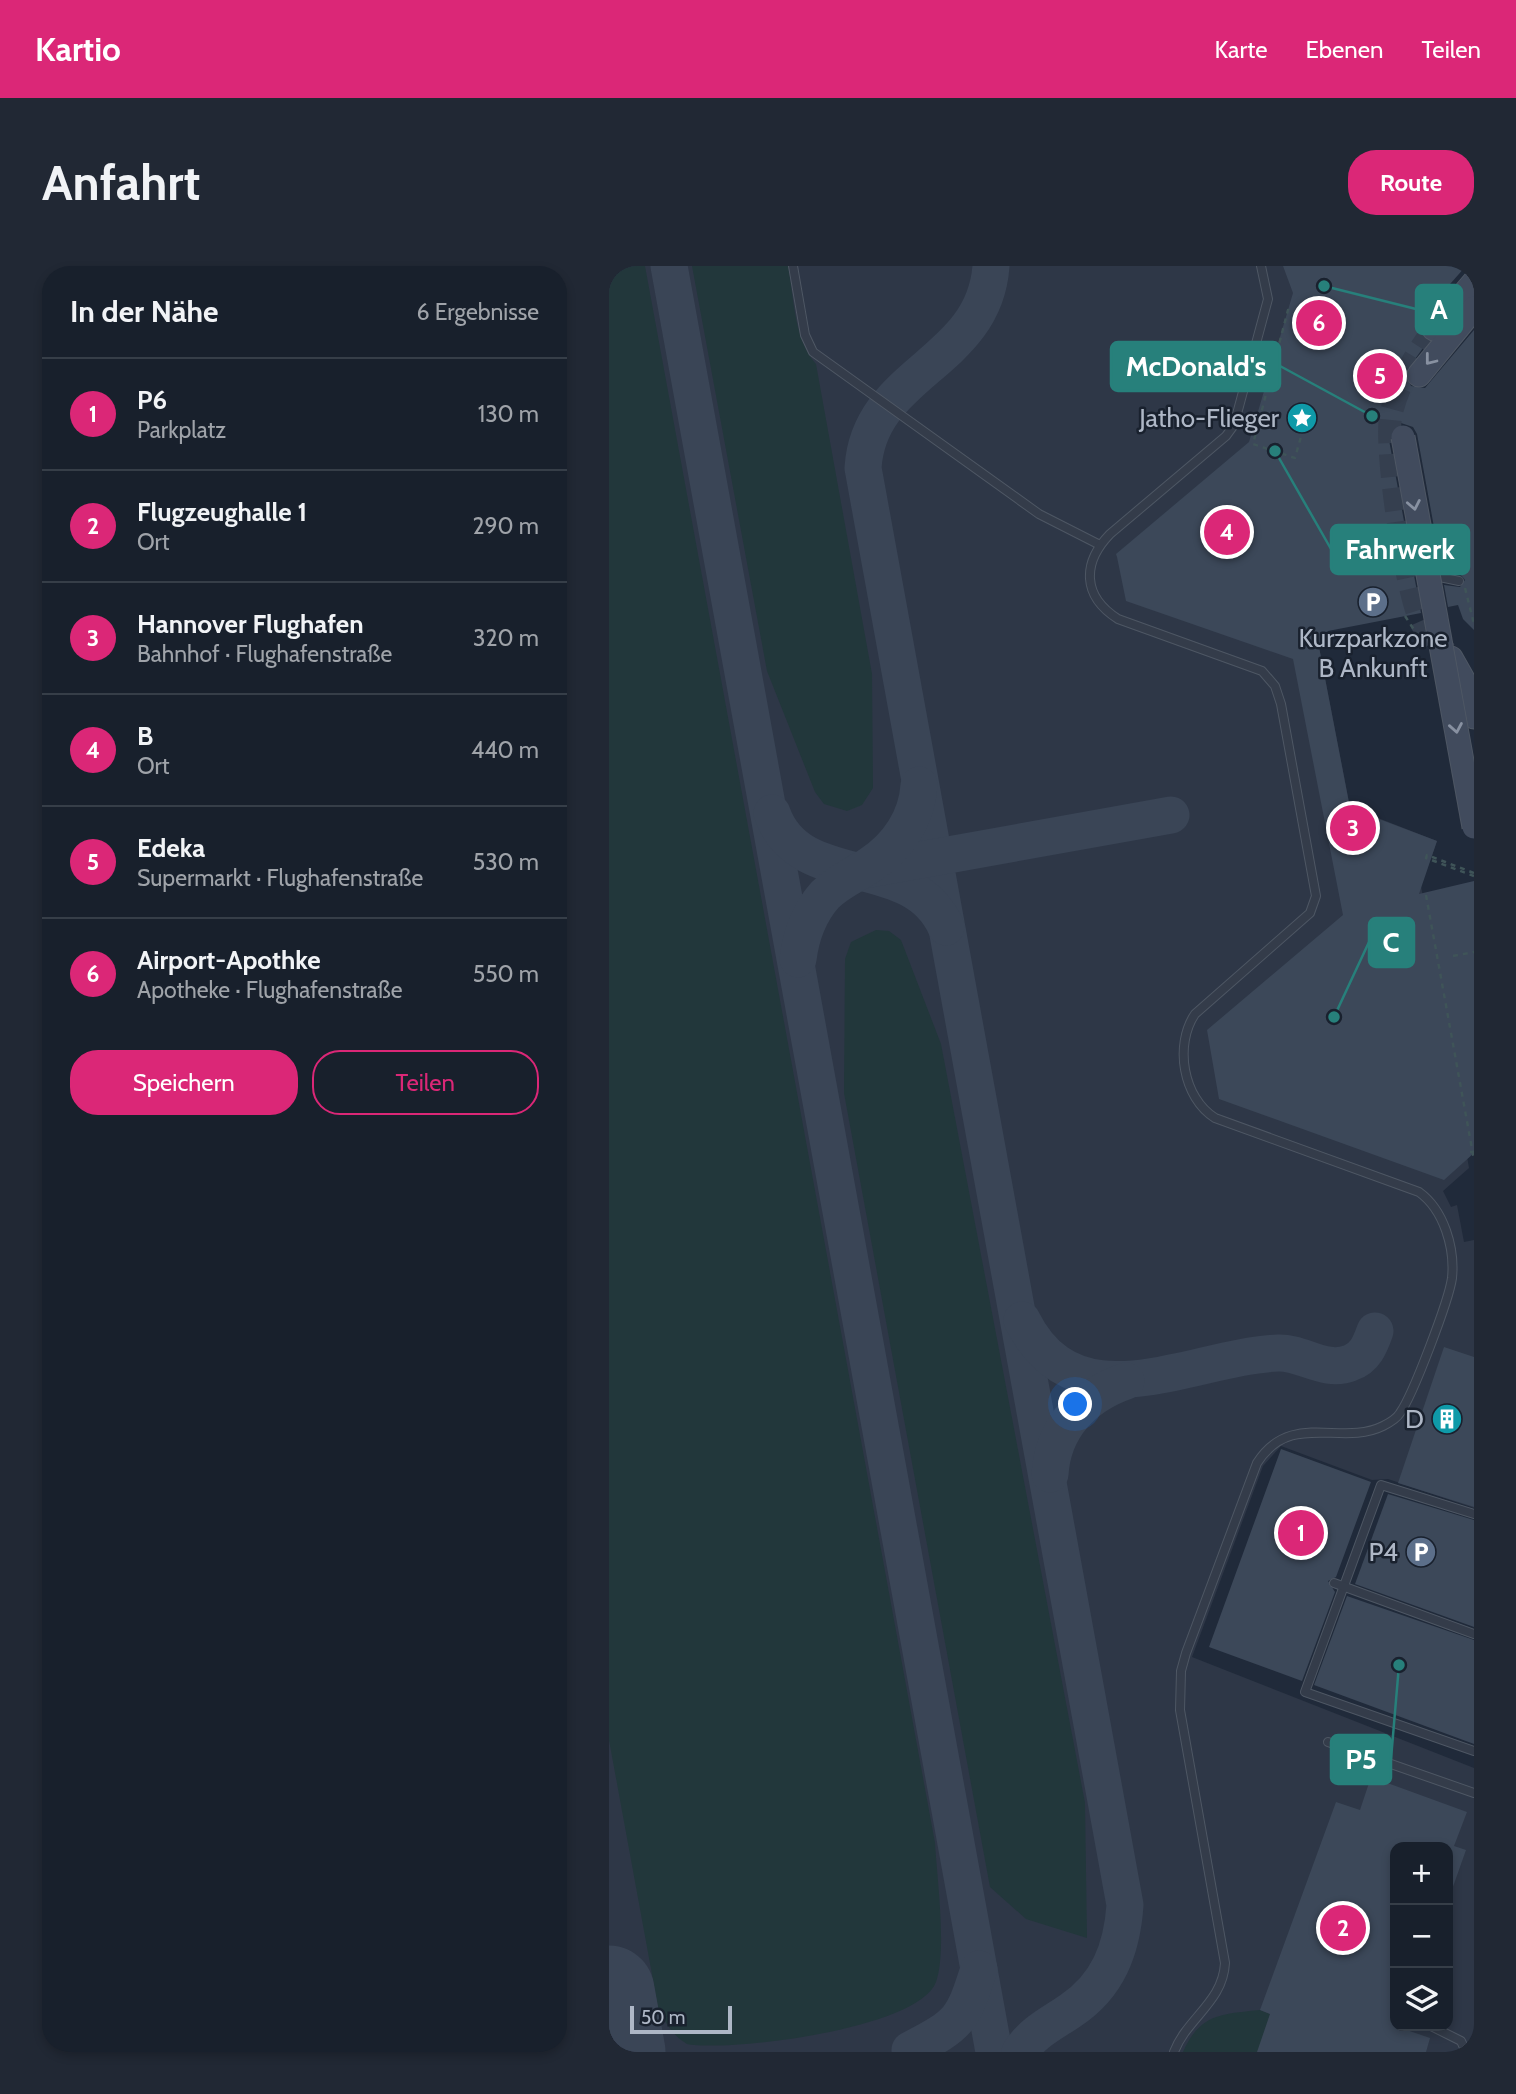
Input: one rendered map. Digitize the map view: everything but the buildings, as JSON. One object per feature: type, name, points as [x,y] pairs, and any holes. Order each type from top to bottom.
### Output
[{"type":"main road","points":[[1434,329],[1474,282]]},
{"type":"main road","points":[[1419,375],[1474,308]]},
{"type":"main road","points":[[1403,437],[1474,827]]},
{"type":"main road","points":[[1451,658],[1468,688],[1474,717]]},
{"type":"lane","points":[[793,266],[805,335],[813,352],[1039,514],[1100,545]]},
{"type":"lane","points":[[1174,2052],[1178,2041],[1216,1995],[1224,1975],[1225,1963],[1180,1710],[1181,1671],[1186,1653],[1257,1463],[1265,1450],[1285,1437],[1381,1427],[1399,1415],[1411,1391],[1452,1277],[1444,1221],[1432,1202],[1419,1192],[1215,1118],[1202,1110],[1192,1095],[1184,1050],[1184,1030],[1195,1014],[1310,913],[1316,896],[1313,873],[1275,686],[1262,671],[1118,619],[1106,611],[1093,590],[1090,577],[1090,563],[1100,545],[1226,436],[1234,425],[1268,299],[1261,266]]},
{"type":"lane","points":[[1427,574],[1462,581]]},
{"type":"lane","points":[[1474,1514],[1381,1485],[1305,1692],[1474,1751]]},
{"type":"lane","points":[[1334,1583],[1474,1634]]},
{"type":"lane","points":[[1328,1742],[1474,1793]]},
{"type":"lane","points":[[1441,2031],[1461,2041],[1466,2052]]},
{"type":"path","points":[[1298,430],[1302,433],[1295,458],[1253,443],[1288,310],[1330,318],[1323,342],[1318,341]]},
{"type":"path","points":[[1462,581],[1474,624]]},
{"type":"path","points":[[1405,616],[1429,650]]},
{"type":"path","points":[[1427,855],[1474,875],[1426,858],[1427,855]]},
{"type":"path","points":[[1426,895],[1474,1160]]},
{"type":"path","points":[[1453,957],[1474,952]]},
{"type":"shaded area","points":[[609,266],[1375,266],[1297,460],[1329,639],[1319,647],[1350,807],[1437,841],[1421,886],[1469,1168],[1443,1191],[1451,1207],[1457,1205],[1464,1242],[1474,1240],[1474,1508],[1388,1479],[1372,1480],[1281,1446],[1263,1466],[1192,1657],[1474,1768],[1474,2052],[609,2052]]},
{"type":"green space","points":[[609,266],[645,266],[935,1843],[941,1934],[936,1982],[922,1999],[895,2013],[860,2025],[778,2041],[708,2046],[687,2044],[677,2037],[663,2018],[658,2007],[609,1740]]},
{"type":"green space","points":[[692,266],[788,266],[799,331],[816,364],[872,674],[873,788],[862,805],[847,811],[824,804],[815,792],[767,671]]},
{"type":"green space","points":[[876,930],[889,931],[901,940],[941,1044],[1085,1803],[1087,1938],[1026,1919],[990,1887],[844,1093],[845,959],[851,942]]},
{"type":"green space","points":[[1260,2010],[1270,2014],[1265,2031],[1324,2052],[1183,2052],[1197,2030],[1214,2018]]},
{"type":"taxiway","points":[[669,266],[994,2052]]},
{"type":"taxiway","points":[[991,266],[984,299],[969,326],[885,409],[870,436],[863,468],[1125,1905],[1116,1951],[1103,1978],[1083,2001],[1037,2034],[1020,2052]]},
{"type":"taxiway","points":[[798,959],[801,941],[814,909],[835,886],[889,850],[910,820],[919,785]]},
{"type":"taxiway","points":[[772,813],[786,838],[806,854],[908,888],[930,903],[946,927]]},
{"type":"taxiway","points":[[859,871],[1171,815]]},
{"type":"taxiway","points":[[1022,1320],[1045,1353],[1072,1371],[1104,1379],[1173,1373],[1244,1357],[1278,1353],[1332,1366],[1341,1365],[1355,1361],[1363,1354],[1375,1331]]},
{"type":"taxiway","points":[[1050,1474],[1057,1442],[1073,1416],[1096,1395],[1126,1381]]},
{"type":"taxiway","points":[[910,2050],[940,2033],[958,2018],[969,1999],[979,1969]]},
{"type":"taxiway","points":[[610,1998],[621,2035],[633,2052]]},
{"type":"runway","points":[[609,1991],[620,2052]]},
{"type":"tunnel","points":[[1434,329],[1403,380],[1394,402],[1390,431],[1398,520],[1409,583],[1422,624],[1446,652]]},
{"type":"place","name":"A","points":[[1324,286]]},
{"type":"place","name":"Airport-Apothke","points":[[1319,323]]},
{"type":"place","name":"Edeka","points":[[1380,376]]},
{"type":"place","name":"McDonald's","points":[[1372,416]]},
{"type":"place","name":"Jatho-Flieger","points":[[1302,418]]},
{"type":"place","name":"Fahrwerk","points":[[1275,451]]},
{"type":"place","name":"B","points":[[1227,532]]},
{"type":"place","name":"Kurzparkzone B Ankunft","points":[[1373,602]]},
{"type":"place","name":"Hannover Flughafen","points":[[1353,828]]},
{"type":"place","name":"C","points":[[1334,1017]]},
{"type":"place","name":"D","points":[[1447,1419]]},
{"type":"place","name":"P6","points":[[1301,1533]]},
{"type":"place","name":"P4","points":[[1421,1552]]},
{"type":"place","name":"P5","points":[[1399,1665]]},
{"type":"place","name":"Flugzeughalle 1","points":[[1343,1928]]}]
